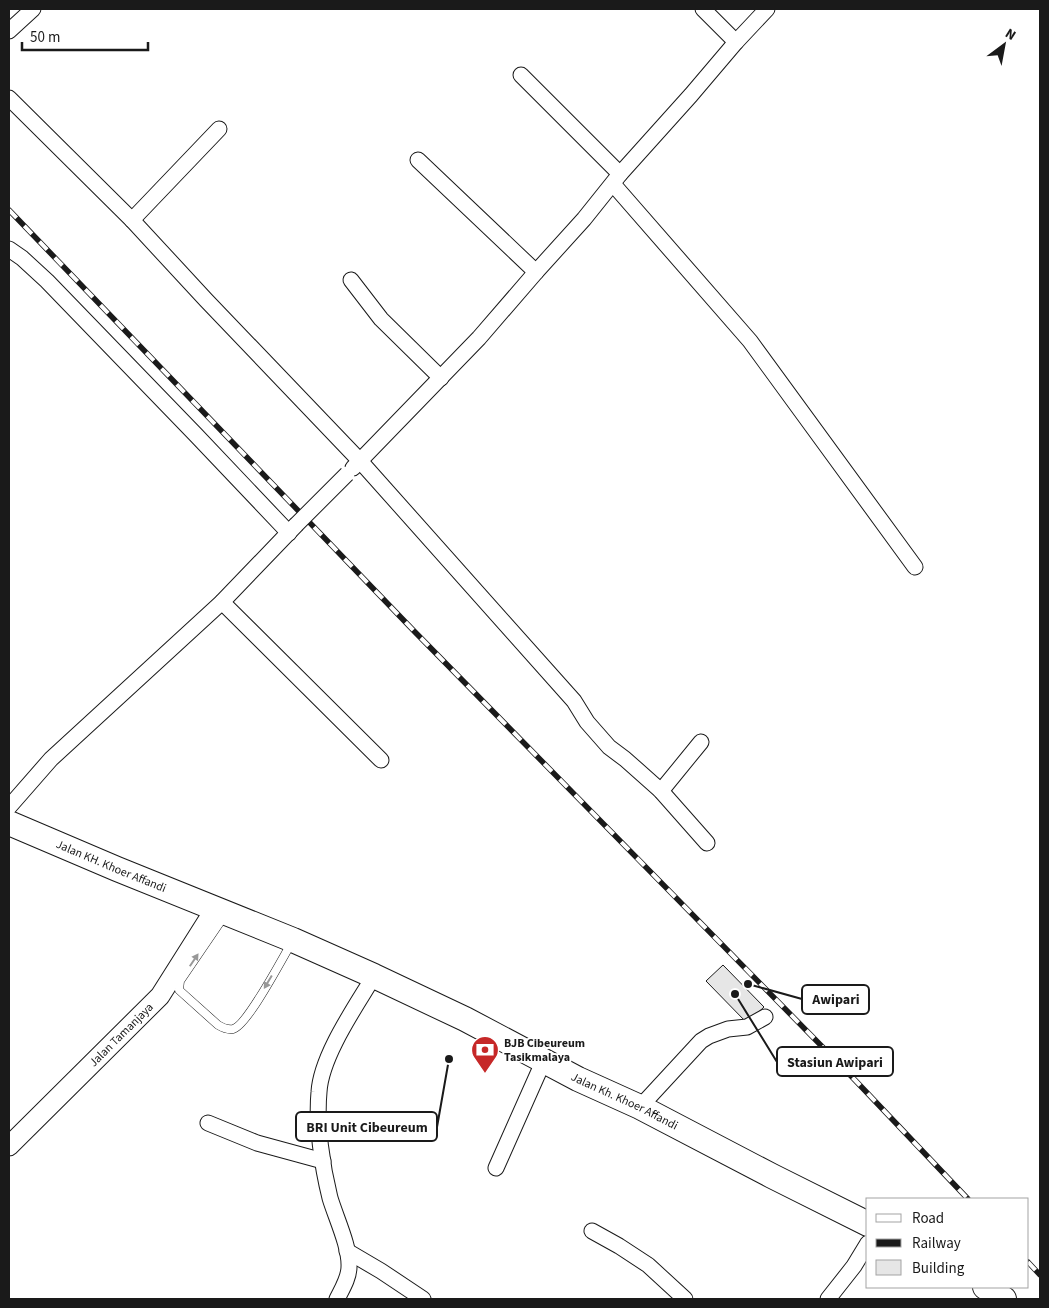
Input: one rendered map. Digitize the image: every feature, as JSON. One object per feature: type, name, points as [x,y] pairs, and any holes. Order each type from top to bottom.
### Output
[{"type":"main road","name":"Jalan KH. Khoer Affandi","points":[[9,823],[220,911]]},
{"type":"main road","name":"Jalan Kh. Khoer Affandi","points":[[220,911],[293,940],[465,1018],[578,1079],[640,1107],[866,1223]]},
{"type":"main road","points":[[987,1288],[1004,1299]]},
{"type":"street","points":[[9,31],[33,9]]},
{"type":"street","points":[[703,9],[736,42]]},
{"type":"street","points":[[9,807],[51,759],[222,602],[361,462],[479,338],[584,219],[616,179],[767,9]]},
{"type":"street","points":[[521,75],[616,179],[750,341],[915,567]]},
{"type":"street","points":[[9,98],[132,220],[361,462],[574,701],[587,722],[608,747],[625,758],[661,791],[707,843]]},
{"type":"street","points":[[132,220],[219,129]]},
{"type":"street","points":[[418,160],[536,272]]},
{"type":"street","points":[[9,249],[47,281],[196,435],[293,529]]},
{"type":"street","points":[[351,280],[381,319],[441,378]]},
{"type":"street","points":[[222,602],[381,760]]},
{"type":"street","points":[[661,791],[701,742]]},
{"type":"street","name":"Jalan Tamanjaya","points":[[9,1146],[160,996],[220,911]]},
{"type":"street","points":[[337,1299],[348,1274],[348,1251],[330,1196],[323,1161],[318,1118],[319,1090],[325,1066],[340,1033],[374,976]]},
{"type":"street","points":[[640,1107],[701,1041],[728,1029],[747,1027],[765,1017]]},
{"type":"street","points":[[496,1168],[544,1060]]},
{"type":"street","points":[[208,1123],[257,1142],[323,1161]]},
{"type":"street","points":[[592,1231],[648,1265],[684,1299]]},
{"type":"street","points":[[828,1299],[854,1266],[866,1245]]},
{"type":"street","points":[[348,1251],[423,1299]]},
{"type":"lane","points":[[220,911],[180,981],[179,986],[180,990],[218,1025],[226,1029],[234,1029],[240,1026],[250,1014],[293,940]]},
{"type":"building","points":[[723,965],[764,1007],[747,1023],[706,981]]},
{"type":"railway","points":[[9,210],[414,631],[853,1078],[967,1198]]},
{"type":"railway","points":[[1029,1263],[1040,1275]]},
{"type":"place","name":"Awipari","points":[[748,984]]},
{"type":"place","name":"Stasiun Awipari","points":[[735,994]]},
{"type":"place","name":"BRI Unit Cibeureum","points":[[449,1059]]},
{"type":"place","name":"BJB Cibeureum Tasikmalaya","points":[[485,1074]]}]
